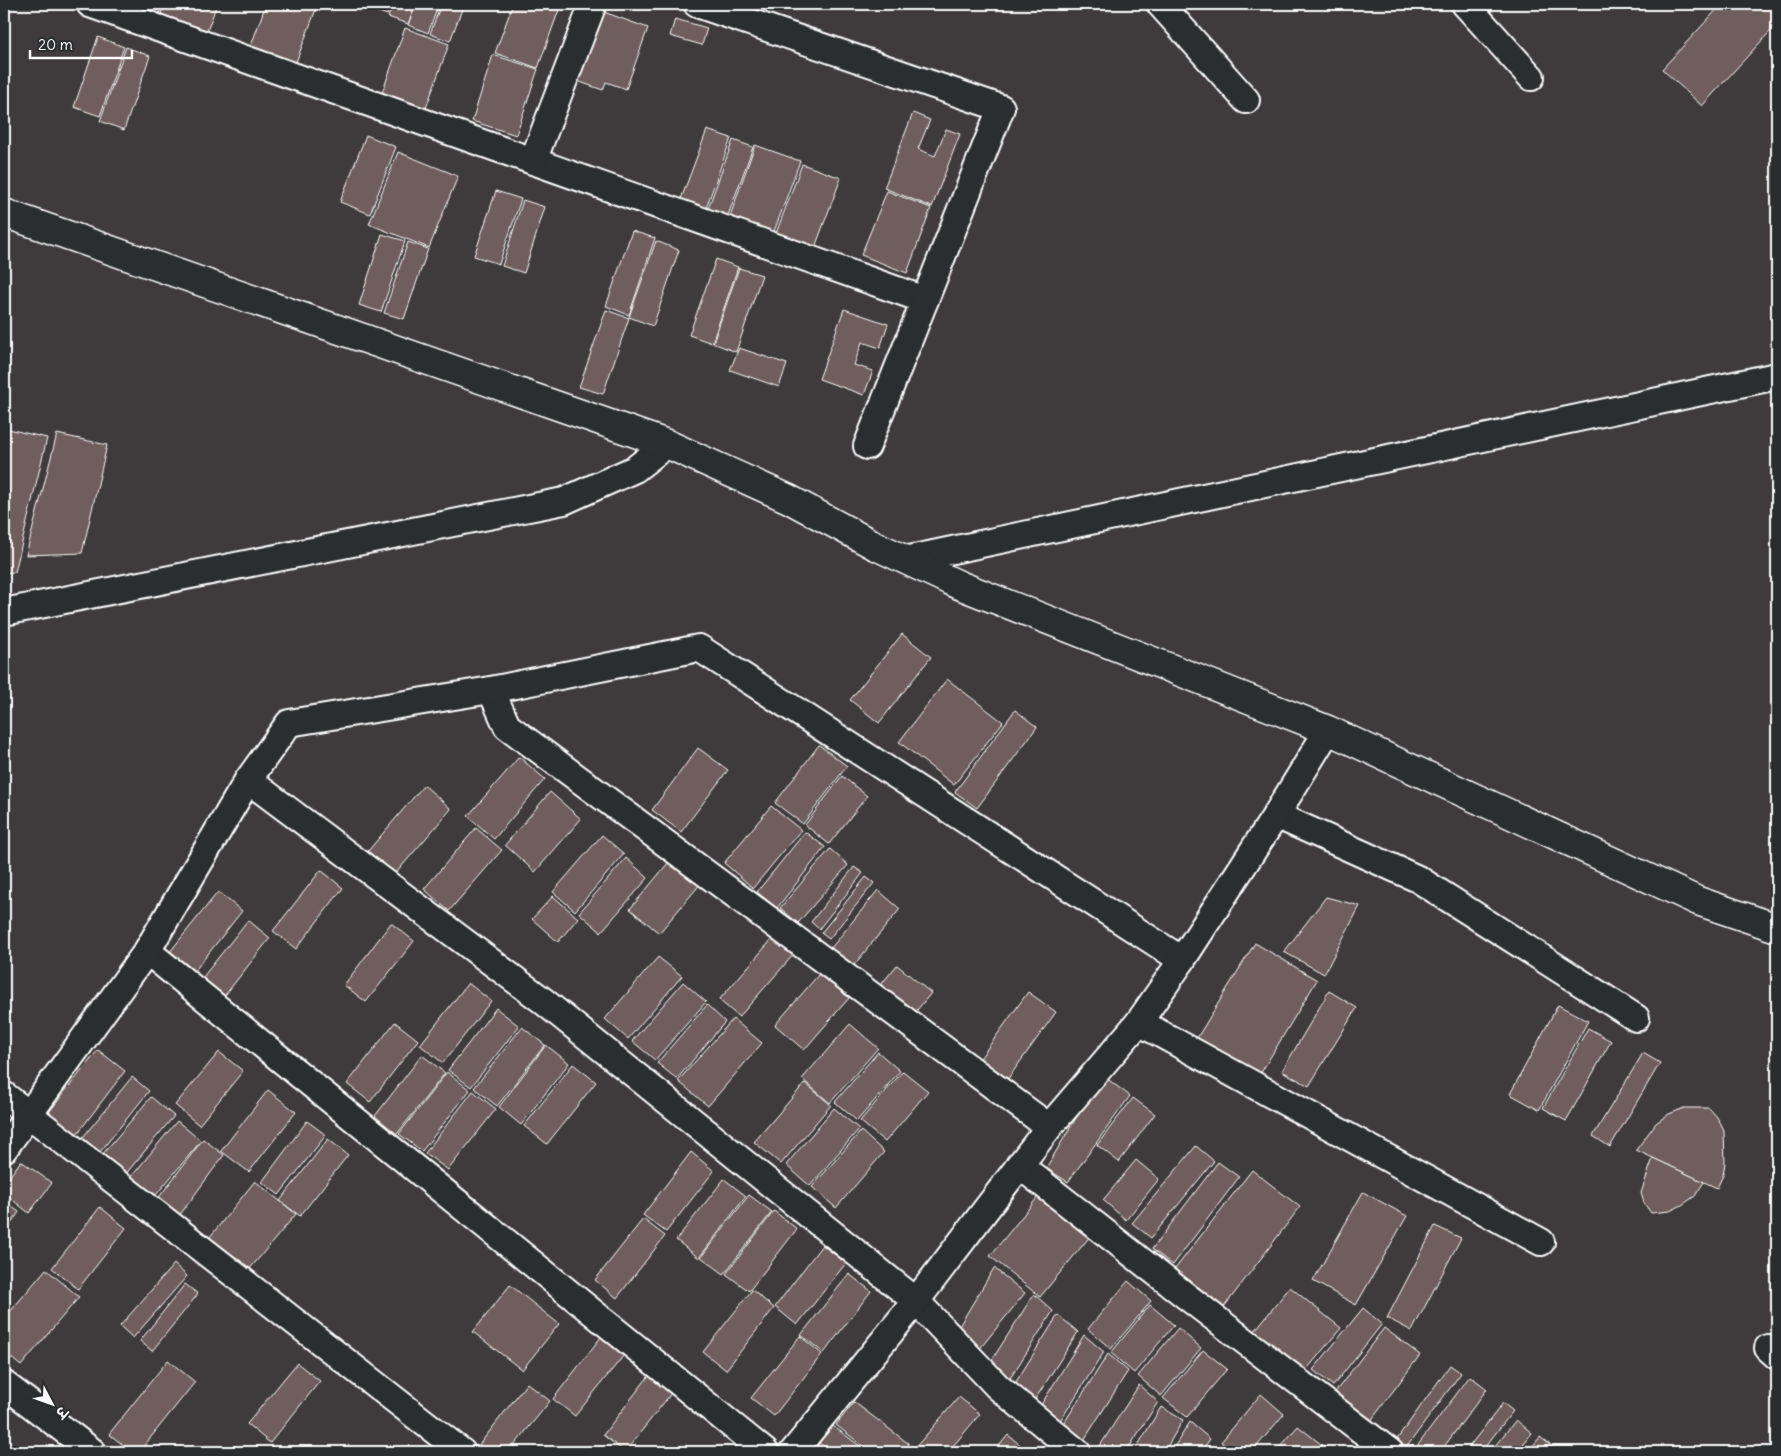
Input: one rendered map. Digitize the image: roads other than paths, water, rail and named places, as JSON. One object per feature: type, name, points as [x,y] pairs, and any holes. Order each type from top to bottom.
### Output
[{"type":"street","points":[[90,4],[925,300]]},
{"type":"street","points":[[533,161],[593,4]]},
{"type":"street","points":[[697,4],[1001,108],[867,446]]},
{"type":"street","points":[[1160,4],[1246,100]]},
{"type":"street","points":[[1465,4],[1531,77]]},
{"type":"street","points":[[4,213],[667,444],[789,499],[874,545],[958,585],[1328,730],[1698,900],[1777,928]]},
{"type":"street","points":[[905,560],[1777,376]]},
{"type":"street","points":[[4,612],[564,501],[635,469],[667,444]]},
{"type":"street","points":[[4,1149],[147,951],[248,780],[289,723],[491,690],[699,648],[1182,960]]},
{"type":"street","points":[[491,690],[508,726],[1049,1127]]},
{"type":"street","points":[[793,1452],[916,1301],[1049,1127],[1139,1022],[1182,960],[1276,815],[1328,730]]},
{"type":"street","points":[[248,780],[542,1000],[916,1301],[998,1387],[1077,1452]]},
{"type":"street","points":[[1276,815],[1418,879],[1636,1018]]},
{"type":"street","points":[[147,951],[765,1452]]},
{"type":"street","points":[[1139,1022],[1541,1242]]},
{"type":"street","points":[[4,1095],[462,1452]]},
{"type":"street","points":[[1019,1165],[1390,1452]]},
{"type":"street","points":[[4,1384],[93,1452]]}]
